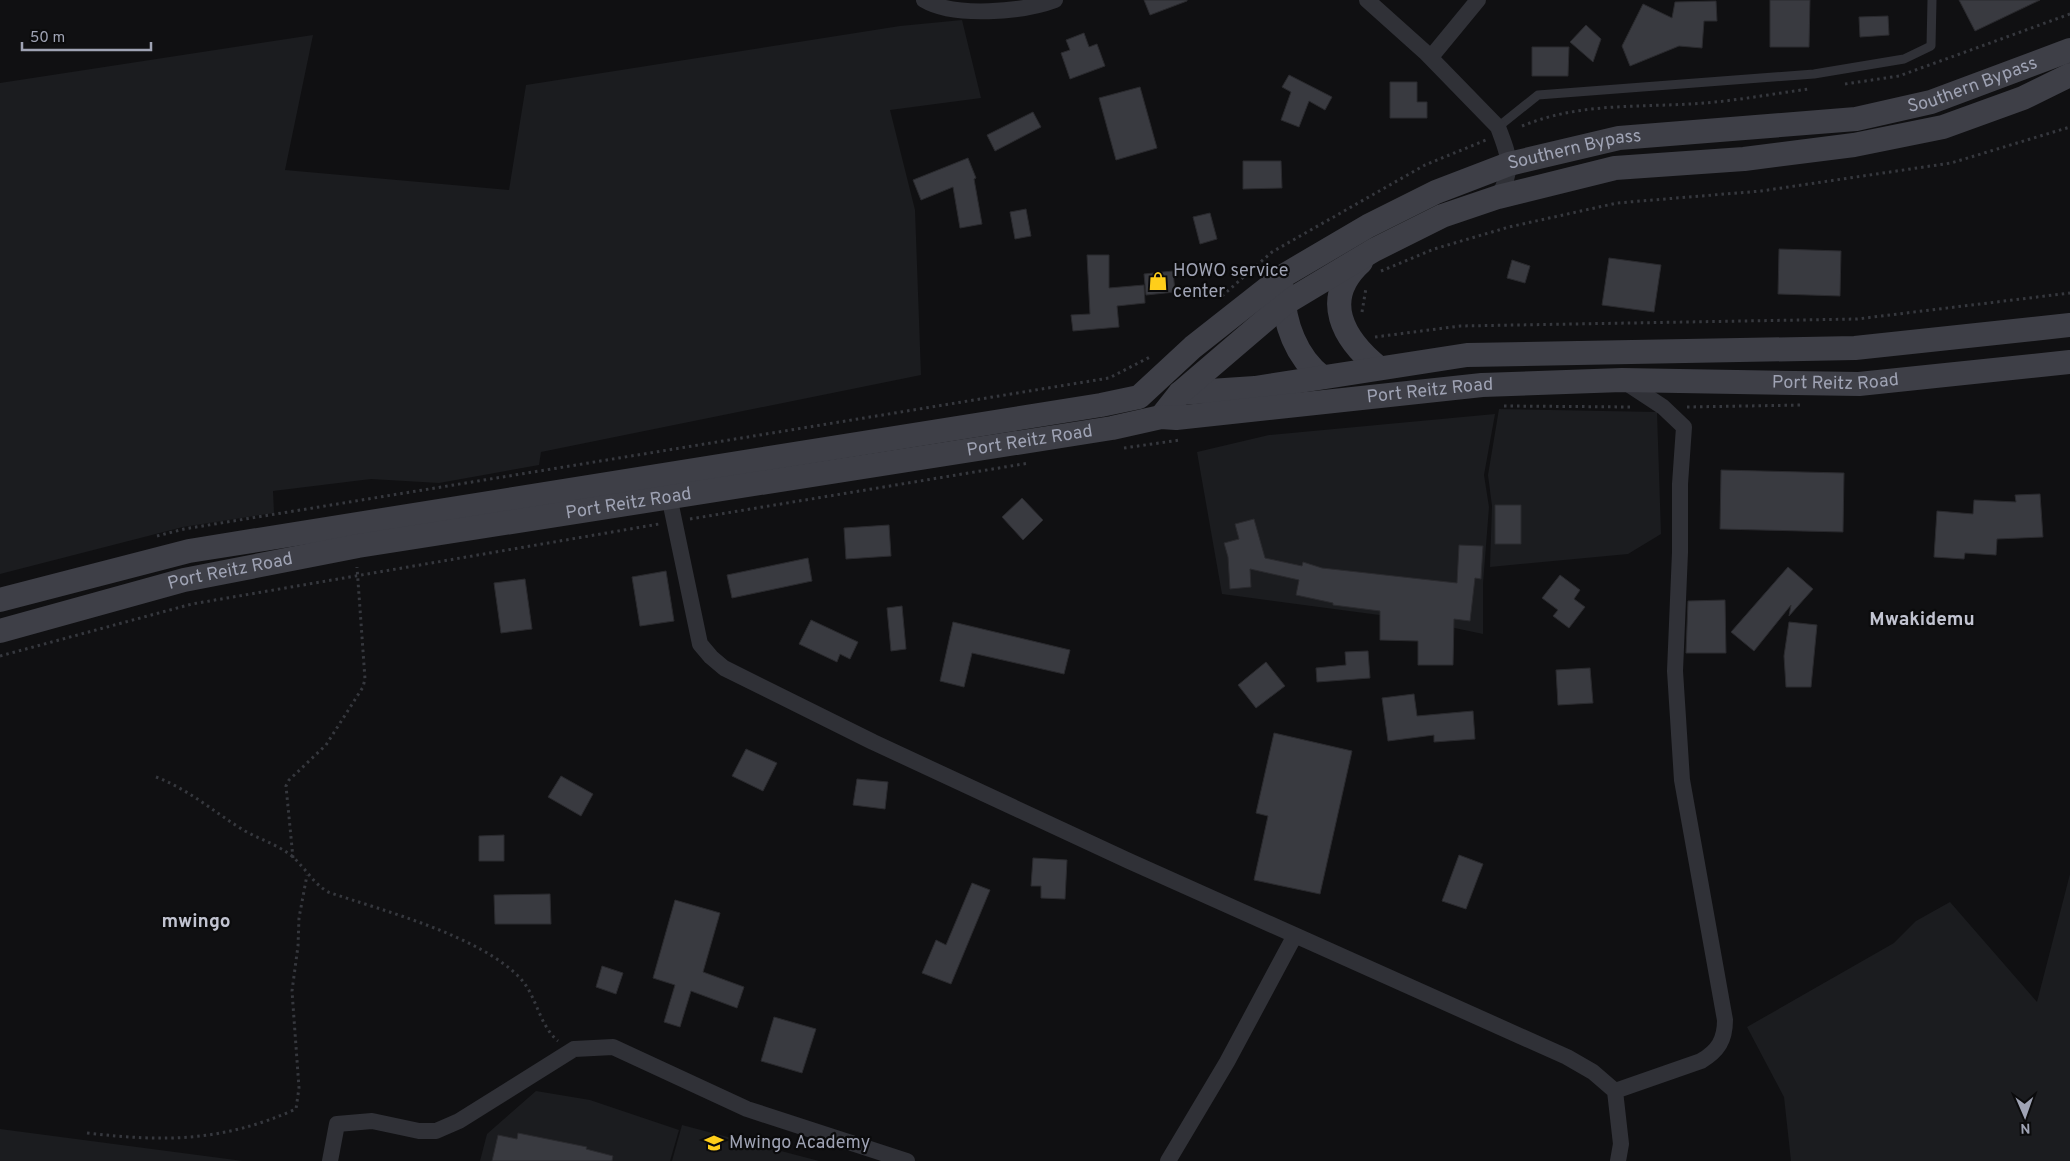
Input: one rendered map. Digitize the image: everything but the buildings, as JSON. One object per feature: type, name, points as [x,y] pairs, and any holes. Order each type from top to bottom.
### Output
[{"type":"main road","name":"Southern Bypass","points":[[1139,397],[1193,347],[1283,276],[1368,226],[1436,192],[1509,164],[1619,138],[1856,119],[1931,102],[2070,50]]},
{"type":"main road","name":"Southern Bypass","points":[[1161,417],[1180,393],[1284,304],[1375,262],[1442,216],[1498,197],[1615,168],[1744,159],[1854,145],[1943,127],[2023,98],[2070,75]]},
{"type":"main road","points":[[1375,262],[1349,273],[1341,293],[1340,305],[1341,321],[1346,331],[1360,353],[1379,368]]},
{"type":"main road","points":[[1283,276],[1284,304],[1292,336],[1305,361],[1322,377]]},
{"type":"main road","name":"Port Reitz Road","points":[[1180,393],[1255,388],[1467,355],[1615,354],[1855,348],[2070,326]]},
{"type":"main road","name":"Port Reitz Road","points":[[0,630],[184,580],[358,546],[1112,428],[1161,417],[1176,418],[1482,385],[1622,380],[1859,384],[2070,362]]},
{"type":"main road","points":[[0,600],[189,551],[1101,405],[1139,397]]},
{"type":"street","points":[[924,0],[951,9],[996,10],[1055,0]]},
{"type":"street","points":[[1367,0],[1431,57],[1500,131],[1505,143],[1509,164],[1508,179],[1498,197]]},
{"type":"street","points":[[1431,57],[1478,0]]},
{"type":"street","points":[[1615,1091],[1701,1061],[1714,1053],[1725,1033],[1725,1020],[1682,780],[1678,742],[1675,671],[1680,552],[1680,484],[1684,427],[1663,407],[1622,380]]},
{"type":"street","name":"Port Reitz Road","points":[[1139,397],[1180,393]]},
{"type":"street","points":[[670,496],[700,644],[724,668],[873,742],[1294,937],[1567,1058],[1593,1072],[1615,1091],[1621,1144],[1618,1161]]},
{"type":"street","points":[[1168,1161],[1227,1062],[1294,937]]},
{"type":"street","points":[[330,1161],[337,1124],[372,1120],[419,1131],[436,1131],[459,1121],[574,1049],[613,1047],[747,1109],[907,1161]]},
{"type":"lane","points":[[1500,131],[1538,95],[1814,74],[1904,59],[1931,46],[1932,0]]},
{"type":"path","points":[[1841,84],[1900,76],[2070,14]]},
{"type":"path","points":[[1221,297],[1272,252],[1425,165],[1500,131],[1549,115],[1626,105],[1714,102],[1812,88]]},
{"type":"path","points":[[1375,262],[1617,203],[1762,191],[1951,163],[2070,127]]},
{"type":"path","points":[[1362,313],[1366,286]]},
{"type":"path","points":[[1372,338],[1460,326],[1857,319],[2070,294]]},
{"type":"path","points":[[156,537],[193,528],[1109,378],[1155,355]]},
{"type":"path","points":[[1497,406],[1663,407],[1808,405]]},
{"type":"path","points":[[1117,449],[1182,439]]},
{"type":"path","points":[[0,656],[192,604],[1038,462]]},
{"type":"path","points":[[293,858],[286,786],[288,780],[326,745],[366,679],[365,649],[357,576],[358,546]]},
{"type":"path","points":[[156,776],[180,786],[245,830],[279,848],[293,858],[316,885],[328,892],[408,919],[480,948],[494,957],[526,986],[547,1028],[555,1039],[574,1049]]},
{"type":"path","points":[[87,1132],[128,1137],[190,1138],[233,1131],[271,1120],[296,1109],[299,1088],[292,991],[298,946],[298,918],[307,874]]},
{"type":"shaded area","points":[[962,20],[981,98],[890,110],[915,210],[921,375],[541,452],[539,465],[439,483],[371,479],[273,491],[274,513],[183,527],[0,574],[0,83],[313,35],[285,170],[509,190],[526,85],[900,26]]},
{"type":"shaded area","points":[[1499,409],[1657,412],[1661,534],[1628,554],[1490,567],[1492,506],[1488,475]]},
{"type":"shaded area","points":[[1495,414],[1484,475],[1489,507],[1483,584],[1483,634],[1417,620],[1222,594],[1197,452],[1269,435]]},
{"type":"shaded area","points":[[2070,874],[2070,1161],[1791,1161],[1784,1097],[1747,1027],[1894,943],[1916,921],[1950,902],[2037,1002]]},
{"type":"shaded area","points":[[536,1091],[590,1100],[679,1130],[670,1161],[480,1161],[487,1134]]},
{"type":"shaded area","name":"Mwingo Academy","points":[[682,1125],[819,1161],[672,1161]]},
{"type":"shaded area","points":[[0,1129],[243,1161],[0,1161]]},
{"type":"place","name":"HOWO service center","points":[[1158,281]]},
{"type":"place","name":"Mwingo Academy","points":[[714,1143]]},
{"type":"district","name":"Mwakidemu","points":[[1922,620]]},
{"type":"district","name":"mwingo","points":[[196,922]]}]
